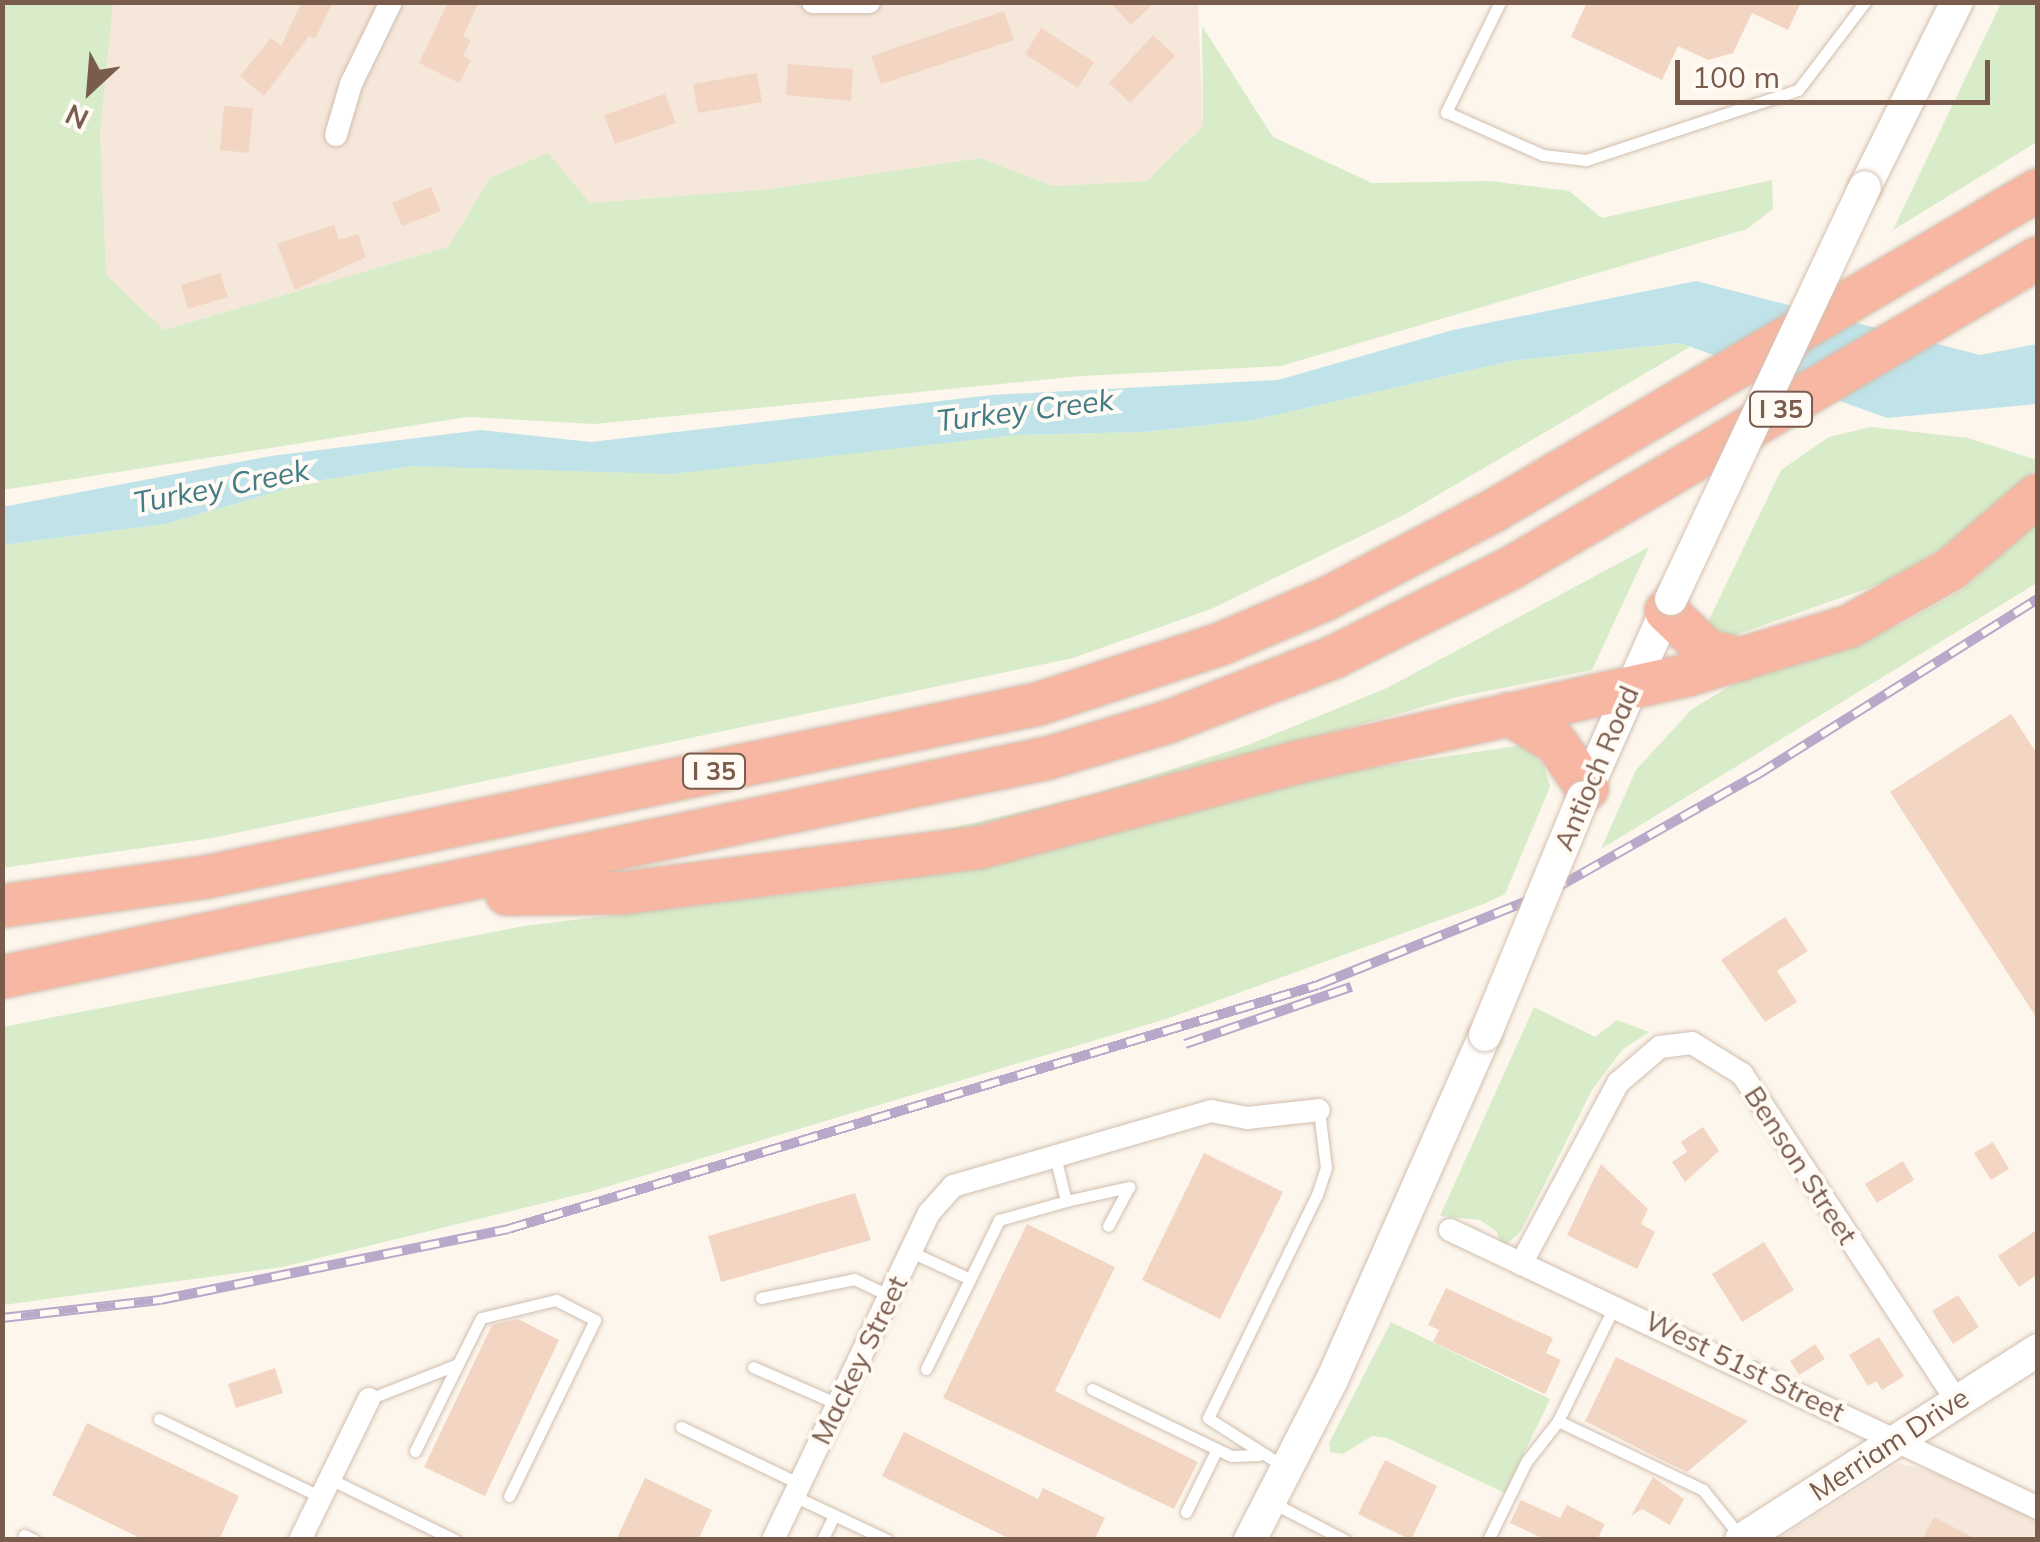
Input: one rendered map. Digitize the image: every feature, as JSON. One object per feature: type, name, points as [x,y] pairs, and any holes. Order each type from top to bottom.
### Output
[{"type":"highway","name":"I 35","points":[[2,906],[206,877],[1038,704],[1222,644],[1328,598],[1920,264],[2038,190]]},
{"type":"highway","name":"I 35","points":[[2,978],[422,894],[1048,758],[1165,723],[1384,634],[1556,540],[2022,267]]},
{"type":"highway","points":[[422,894],[623,894],[900,862],[1075,825],[1294,763],[1630,687],[1850,626],[1898,601],[1986,544],[2038,495]]},
{"type":"highway","points":[[1669,605],[1708,651],[1741,659]]},
{"type":"highway","points":[[1509,714],[1556,743],[1585,793]]},
{"type":"main road","name":"Antioch Road","points":[[1250,1540],[1270,1501],[1273,1461],[1485,1036],[1630,687],[1865,186],[1957,2]]},
{"type":"main road","name":"Merriam Drive","points":[[1741,1539],[2038,1350]]},
{"type":"street","points":[[336,135],[351,84],[391,2]]},
{"type":"street","points":[[813,2],[868,2]]},
{"type":"street","name":"Benson Street","points":[[1521,1264],[1618,1083],[1660,1047],[1692,1043],[1742,1074],[1957,1401]]},
{"type":"street","points":[[1055,1156],[1211,1111],[1248,1118],[1320,1110]]},
{"type":"street","name":"Mackey Street","points":[[773,1540],[937,1198],[953,1186],[1055,1156]]},
{"type":"street","name":"West 51st Street","points":[[1450,1230],[1616,1303],[2038,1508]]},
{"type":"street","points":[[300,1540],[369,1400]]},
{"type":"lane","points":[[1500,2],[1446,112],[1543,155],[1586,160],[1798,90],[1866,2]]},
{"type":"lane","points":[[1273,1461],[1244,1438],[1208,1418],[1317,1195],[1326,1168],[1320,1110]]},
{"type":"lane","points":[[1055,1156],[1066,1201]]},
{"type":"lane","points":[[926,1369],[999,1220],[1129,1187],[1108,1226]]},
{"type":"lane","points":[[911,1252],[970,1278]]},
{"type":"lane","points":[[761,1298],[854,1279],[890,1296]]},
{"type":"lane","points":[[414,1450],[480,1318],[556,1300],[595,1320],[508,1496]]},
{"type":"lane","points":[[1488,1540],[1526,1462],[1558,1422],[1616,1303]]},
{"type":"lane","points":[[369,1400],[458,1364]]},
{"type":"lane","points":[[752,1367],[838,1404]]},
{"type":"lane","points":[[1092,1388],[1217,1449],[1273,1461]]},
{"type":"lane","points":[[160,1420],[454,1540]]},
{"type":"lane","points":[[1558,1422],[1703,1490],[1741,1539]]},
{"type":"lane","points":[[681,1427],[887,1540]]},
{"type":"lane","points":[[1186,1512],[1217,1449]]},
{"type":"lane","points":[[1270,1501],[1345,1540]]},
{"type":"lane","points":[[822,1540],[834,1514]]},
{"type":"shaded area","points":[[3,3],[1198,3],[1203,126],[1147,181],[1053,186],[980,158],[770,189],[590,203],[490,178],[448,247],[164,330],[106,276]]},
{"type":"shaded area","points":[[1899,1463],[1949,1477],[2037,1520],[2037,1539],[1776,1540]]},
{"type":"green space","points":[[3,2],[113,3],[100,132],[106,275],[164,330],[448,247],[490,178],[548,153],[590,203],[770,189],[980,158],[1053,186],[1147,181],[1203,126],[1202,26],[1273,137],[1372,183],[1490,181],[1569,191],[1602,218],[1772,180],[1773,209],[1747,229],[1281,366],[1082,376],[594,424],[467,417],[3,490]]},
{"type":"green space","points":[[2001,3],[2037,3],[2037,142],[1893,230]]},
{"type":"green space","points":[[1681,343],[1690,347],[1402,516],[1211,609],[1073,658],[212,838],[2,868],[3,545],[165,524],[310,482],[413,466],[799,457],[1016,435],[1143,432],[1254,420],[1511,361]]},
{"type":"green space","points":[[1871,427],[1968,438],[2037,460],[2037,468],[1989,517],[1894,579],[1733,636],[1706,626],[1781,470],[1829,437]]},
{"type":"green space","points":[[2037,521],[2037,583],[1601,849],[1636,770],[1692,709],[1742,679],[1897,626],[1962,590]]},
{"type":"green space","points":[[1649,547],[1592,670],[1457,697],[1023,821],[898,841],[1091,795],[1248,745],[1387,688]]},
{"type":"green space","points":[[1523,745],[1544,765],[1550,787],[1505,894],[1484,904],[1169,1018],[589,1192],[282,1267],[3,1305],[3,1027],[524,926],[889,882],[1275,782]]},
{"type":"green space","points":[[1534,1007],[1595,1037],[1617,1020],[1649,1032],[1622,1050],[1592,1090],[1521,1231],[1502,1249],[1497,1232],[1480,1220],[1440,1216]]},
{"type":"green space","points":[[1391,1322],[1550,1399],[1505,1493],[1387,1438],[1372,1436],[1343,1454],[1330,1452],[1329,1443]]},
{"type":"water","name":"Turkey Creek","points":[[1696,281],[1980,355],[2037,344],[2037,404],[1887,418],[1680,343],[1511,361],[1254,420],[1143,432],[1016,435],[670,474],[413,466],[310,482],[165,524],[3,545],[2,507],[271,456],[481,430],[591,442],[991,395],[1278,380],[1453,330]]},
{"type":"building","points":[[302,2],[333,2],[315,39],[309,36],[264,96],[240,76],[271,38],[281,46]]},
{"type":"building","points":[[448,2],[479,2],[463,36],[471,40],[463,56],[471,60],[459,83],[419,63]]},
{"type":"building","points":[[1110,2],[1155,2],[1131,25]]},
{"type":"building","points":[[1587,2],[1801,2],[1788,30],[1752,13],[1733,53],[1708,60],[1678,46],[1662,80],[1571,37]]},
{"type":"building","points":[[1004,11],[1014,40],[881,84],[871,56]]},
{"type":"building","points":[[1041,28],[1094,62],[1078,88],[1025,54]]},
{"type":"building","points":[[1153,35],[1175,56],[1130,103],[1109,83]]},
{"type":"building","points":[[788,64],[853,69],[851,101],[786,95]]},
{"type":"building","points":[[757,73],[762,102],[698,113],[693,84]]},
{"type":"building","points":[[665,94],[676,123],[615,144],[604,115]]},
{"type":"building","points":[[224,106],[253,108],[249,153],[220,150]]},
{"type":"building","points":[[431,187],[441,211],[402,226],[392,203]]},
{"type":"building","points":[[334,225],[339,240],[358,234],[366,257],[295,290],[277,244]]},
{"type":"building","points":[[220,273],[228,297],[188,309],[181,285]]},
{"type":"building","points":[[2011,714],[2038,755],[2038,1020],[1890,792]]},
{"type":"building","points":[[1785,917],[1808,951],[1777,971],[1797,1002],[1765,1022],[1721,960]]},
{"type":"building","points":[[1703,1127],[1719,1151],[1685,1182],[1672,1162],[1687,1152],[1681,1142]]},
{"type":"building","points":[[1993,1142],[2009,1169],[1991,1180],[1974,1153]]},
{"type":"building","points":[[1204,1153],[1283,1192],[1220,1319],[1142,1280]]},
{"type":"building","points":[[1903,1161],[1914,1180],[1877,1203],[1865,1184]]},
{"type":"building","points":[[1601,1164],[1648,1209],[1641,1224],[1655,1232],[1637,1269],[1567,1235]]},
{"type":"building","points":[[855,1193],[871,1240],[721,1282],[708,1236]]},
{"type":"building","points":[[1027,1224],[1115,1267],[1055,1391],[1198,1462],[1174,1509],[943,1398]]},
{"type":"building","points":[[2038,1229],[2038,1274],[2019,1287],[1998,1256]]},
{"type":"building","points":[[1764,1242],[1794,1290],[1742,1322],[1712,1274]]},
{"type":"building","points":[[1446,1288],[1553,1338],[1546,1353],[1561,1360],[1545,1394],[1433,1342],[1439,1330],[1428,1325]]},
{"type":"building","points":[[1958,1295],[1979,1327],[1953,1344],[1932,1311]]},
{"type":"building","points":[[518,1319],[559,1340],[485,1496],[424,1467],[492,1325]]},
{"type":"building","points":[[1879,1337],[1904,1376],[1882,1390],[1876,1381],[1868,1386],[1849,1355]]},
{"type":"building","points":[[1815,1344],[1825,1359],[1799,1375],[1790,1361]]},
{"type":"building","points":[[1616,1357],[1748,1421],[1687,1472],[1662,1460],[1585,1421]]},
{"type":"building","points":[[275,1368],[283,1393],[236,1408],[228,1384]]},
{"type":"building","points":[[87,1423],[239,1496],[219,1540],[144,1540],[52,1495]]},
{"type":"building","points":[[904,1432],[1038,1499],[1043,1488],[1105,1518],[1094,1540],[1012,1540],[882,1476]]},
{"type":"building","points":[[1385,1460],[1437,1486],[1411,1540],[1358,1514]]},
{"type":"building","points":[[1653,1477],[1684,1499],[1670,1525],[1642,1509],[1631,1516]]},
{"type":"building","points":[[645,1478],[712,1510],[698,1540],[616,1540]]},
{"type":"building","points":[[1521,1500],[1560,1518],[1567,1505],[1605,1524],[1597,1540],[1546,1540],[1510,1523]]},
{"type":"building","points":[[1934,1517],[1978,1540],[1922,1540]]},
{"type":"railway","points":[[2,1318],[160,1300],[508,1229],[1318,985],[1549,892],[1757,775],[2038,599]]},
{"type":"railway","points":[[1185,1044],[1351,987]]}]
